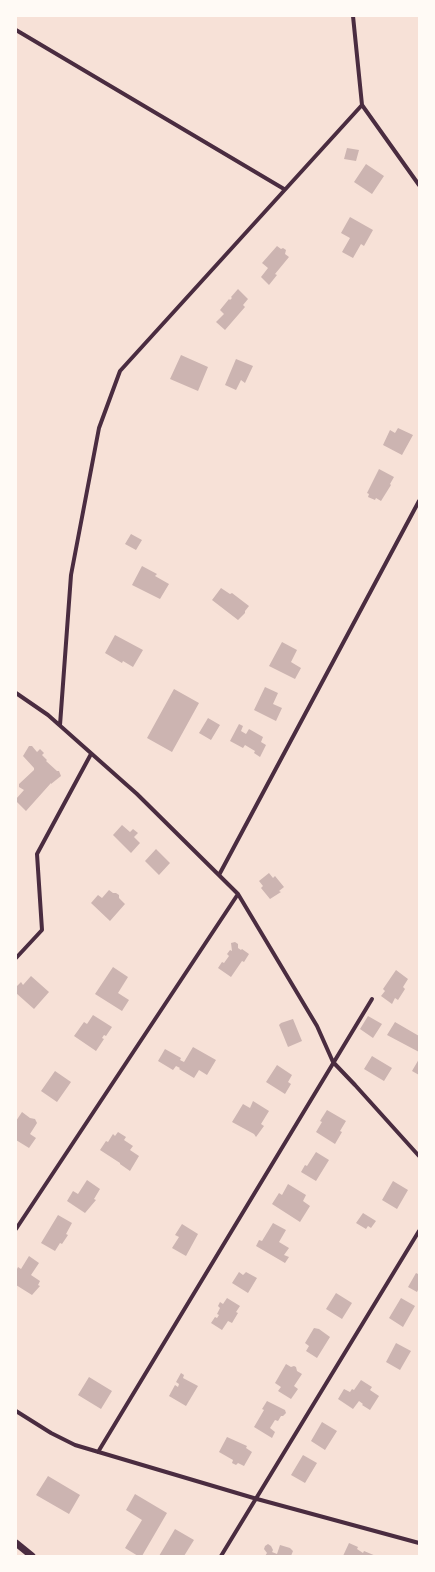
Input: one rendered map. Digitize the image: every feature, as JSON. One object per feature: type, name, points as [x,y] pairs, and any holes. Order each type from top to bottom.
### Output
[{"type":"street","points":[[353,16],[362,105],[419,185]]},
{"type":"street","points":[[16,30],[284,189]]},
{"type":"street","points":[[60,725],[71,575],[99,428],[120,371],[362,105]]},
{"type":"street","points":[[219,875],[419,501]]},
{"type":"street","points":[[16,693],[48,714],[137,794],[238,894],[317,1026],[333,1062],[355,1084],[419,1156]]},
{"type":"street","points":[[16,958],[42,930],[36,854],[91,754]]},
{"type":"street","points":[[16,1229],[238,894]]},
{"type":"street","points":[[98,1452],[372,999]]},
{"type":"street","points":[[221,1556],[419,1231]]},
{"type":"street","points":[[16,1411],[62,1439],[98,1452],[257,1499],[419,1543]]},
{"type":"street","points":[[16,1543],[32,1556]]},
{"type":"building","points":[[347,148],[359,150],[356,161],[344,159]]},
{"type":"building","points":[[366,164],[384,176],[372,194],[354,182]]},
{"type":"building","points":[[350,217],[373,230],[364,246],[361,244],[353,258],[342,252],[350,238],[341,233]]},
{"type":"building","points":[[277,246],[286,250],[285,254],[289,257],[275,274],[277,275],[269,285],[261,277],[268,268],[262,263]]},
{"type":"building","points":[[238,289],[248,299],[243,305],[245,307],[225,330],[216,322],[224,314],[220,310],[229,299],[230,300],[232,298],[231,297]]},
{"type":"building","points":[[181,355],[208,367],[198,391],[170,379]]},
{"type":"building","points":[[236,359],[253,366],[245,383],[241,380],[236,390],[225,385]]},
{"type":"building","points":[[398,428],[413,435],[402,455],[383,445],[390,430],[395,433]]},
{"type":"building","points":[[379,469],[394,477],[381,501],[376,498],[375,500],[368,497],[369,494],[367,493]]},
{"type":"building","points":[[131,534],[142,540],[136,550],[125,544]]},
{"type":"building","points":[[142,566],[157,574],[155,576],[169,584],[160,599],[132,585]]},
{"type":"building","points":[[221,588],[230,594],[232,593],[249,606],[238,620],[212,600]]},
{"type":"building","points":[[115,635],[143,650],[133,667],[123,661],[122,663],[105,653]]},
{"type":"building","points":[[282,642],[297,650],[291,662],[301,668],[295,679],[269,666]]},
{"type":"building","points":[[265,687],[278,693],[273,704],[282,708],[276,721],[254,710]]},
{"type":"building","points":[[174,689],[199,703],[172,752],[147,738]]},
{"type":"building","points":[[208,718],[220,725],[211,740],[199,733]]},
{"type":"building","points":[[239,724],[243,726],[241,731],[246,734],[249,729],[263,737],[261,742],[266,745],[260,757],[254,753],[255,751],[245,745],[243,748],[230,741]]},
{"type":"building","points":[[29,746],[32,746],[37,752],[40,749],[44,753],[42,755],[47,760],[46,761],[57,771],[59,771],[61,776],[51,783],[26,811],[16,801],[16,799],[24,790],[19,787],[19,784],[34,770],[34,768],[23,756]]},
{"type":"building","points":[[122,825],[130,832],[133,829],[138,833],[134,837],[140,843],[131,853],[113,835]]},
{"type":"building","points":[[156,849],[170,863],[159,875],[145,861]]},
{"type":"building","points":[[269,873],[273,878],[275,876],[284,887],[279,891],[281,892],[270,899],[261,888],[263,886],[259,881]]},
{"type":"building","points":[[109,890],[119,895],[119,898],[125,904],[110,921],[91,903],[98,895],[102,898]]},
{"type":"building","points":[[235,942],[238,944],[238,948],[249,954],[231,977],[218,968],[229,956],[227,954],[230,950],[232,951],[231,943]]},
{"type":"building","points":[[113,967],[128,977],[118,993],[129,1000],[122,1011],[95,994]]},
{"type":"building","points":[[396,970],[408,979],[403,987],[405,989],[398,1000],[395,998],[392,1004],[381,996],[385,991],[383,989]]},
{"type":"building","points":[[31,976],[49,992],[34,1009],[16,993],[16,987],[21,982],[23,985]]},
{"type":"building","points":[[93,1015],[112,1027],[106,1036],[104,1035],[102,1038],[104,1039],[96,1051],[74,1036],[84,1022],[87,1024]]},
{"type":"building","points":[[368,1016],[382,1024],[373,1038],[360,1029]]},
{"type":"building","points":[[293,1019],[302,1041],[288,1047],[279,1025]]},
{"type":"building","points":[[395,1022],[419,1036],[419,1052],[387,1035]]},
{"type":"building","points":[[193,1047],[216,1060],[207,1075],[199,1070],[194,1078],[176,1066],[173,1070],[158,1061],[165,1049],[181,1058],[180,1060],[184,1062]]},
{"type":"building","points":[[372,1056],[392,1068],[384,1081],[364,1069]]},
{"type":"building","points":[[419,1059],[419,1075],[412,1071]]},
{"type":"building","points":[[277,1065],[292,1075],[288,1082],[291,1084],[285,1094],[266,1082]]},
{"type":"building","points":[[55,1071],[71,1082],[57,1102],[41,1091]]},
{"type":"building","points":[[253,1101],[269,1111],[261,1124],[264,1126],[256,1137],[254,1134],[232,1122],[243,1104],[250,1108]]},
{"type":"building","points":[[327,1110],[346,1121],[335,1144],[316,1132],[322,1122],[320,1121]]},
{"type":"building","points":[[22,1112],[30,1118],[35,1119],[37,1123],[30,1134],[36,1138],[29,1148],[16,1140],[16,1121]]},
{"type":"building","points":[[118,1132],[126,1137],[124,1140],[133,1146],[130,1150],[139,1156],[130,1171],[100,1150],[113,1134],[115,1136]]},
{"type":"building","points":[[316,1152],[329,1160],[316,1181],[301,1172]]},
{"type":"building","points":[[87,1180],[100,1189],[94,1199],[96,1200],[85,1213],[67,1201],[73,1191],[78,1194]]},
{"type":"building","points":[[393,1181],[408,1190],[397,1209],[382,1200]]},
{"type":"building","points":[[288,1184],[306,1195],[303,1201],[310,1206],[300,1222],[272,1204],[279,1193],[282,1195]]},
{"type":"building","points":[[363,1213],[376,1221],[371,1228],[368,1226],[366,1229],[356,1223]]},
{"type":"building","points":[[58,1215],[72,1223],[66,1234],[68,1235],[55,1251],[41,1243]]},
{"type":"building","points":[[273,1223],[286,1230],[279,1242],[289,1248],[284,1255],[289,1257],[285,1263],[256,1246],[259,1240],[262,1241]]},
{"type":"building","points":[[182,1224],[198,1234],[186,1256],[172,1248],[179,1237],[175,1235]]},
{"type":"building","points":[[29,1256],[39,1263],[31,1275],[40,1281],[38,1285],[40,1286],[32,1295],[16,1285],[16,1268],[17,1269],[18,1267],[21,1269]]},
{"type":"building","points":[[239,1272],[243,1275],[246,1272],[257,1278],[248,1293],[232,1283]]},
{"type":"building","points":[[419,1272],[419,1288],[417,1292],[408,1287],[416,1273],[418,1274]]},
{"type":"building","points":[[336,1293],[352,1303],[342,1319],[326,1309]]},
{"type":"building","points":[[227,1298],[240,1306],[232,1323],[228,1321],[222,1330],[211,1323],[215,1317],[217,1318],[219,1315],[217,1314],[220,1308],[218,1306],[220,1302],[223,1304]]},
{"type":"building","points":[[401,1298],[415,1306],[403,1327],[389,1318]]},
{"type":"building","points":[[314,1328],[319,1329],[330,1337],[317,1358],[306,1351],[309,1346],[305,1343]]},
{"type":"building","points":[[396,1343],[411,1351],[400,1370],[386,1362]]},
{"type":"building","points":[[286,1364],[291,1367],[296,1367],[297,1371],[302,1374],[294,1386],[298,1389],[291,1399],[278,1391],[281,1387],[275,1383]]},
{"type":"building","points":[[181,1373],[184,1375],[183,1378],[198,1386],[186,1406],[169,1396],[175,1385],[178,1387],[179,1384],[176,1382]]},
{"type":"building","points":[[89,1377],[112,1391],[101,1409],[78,1395]]},
{"type":"building","points":[[361,1380],[372,1387],[370,1390],[379,1396],[370,1410],[359,1401],[353,1409],[338,1399],[344,1389],[350,1392],[352,1389],[354,1390]]},
{"type":"building","points":[[267,1401],[285,1410],[286,1413],[281,1416],[278,1421],[275,1420],[270,1428],[275,1432],[272,1438],[254,1427],[264,1410],[262,1409]]},
{"type":"building","points":[[322,1422],[337,1431],[325,1450],[311,1441]]},
{"type":"building","points":[[227,1437],[247,1446],[246,1448],[252,1452],[244,1466],[238,1463],[236,1465],[232,1463],[233,1460],[219,1452]]},
{"type":"building","points":[[303,1455],[317,1463],[305,1483],[291,1475]]},
{"type":"building","points":[[48,1476],[80,1495],[69,1514],[36,1495]]},
{"type":"building","points":[[135,1494],[167,1513],[142,1556],[138,1556],[125,1548],[142,1520],[126,1510]]},
{"type":"building","points":[[175,1529],[194,1540],[184,1556],[159,1556]]},
{"type":"building","points":[[349,1543],[358,1547],[357,1549],[363,1553],[364,1551],[376,1556],[343,1556]]},
{"type":"building","points":[[268,1544],[273,1550],[272,1552],[277,1554],[280,1545],[290,1548],[293,1551],[291,1556],[265,1556],[267,1553],[264,1549]]}]
